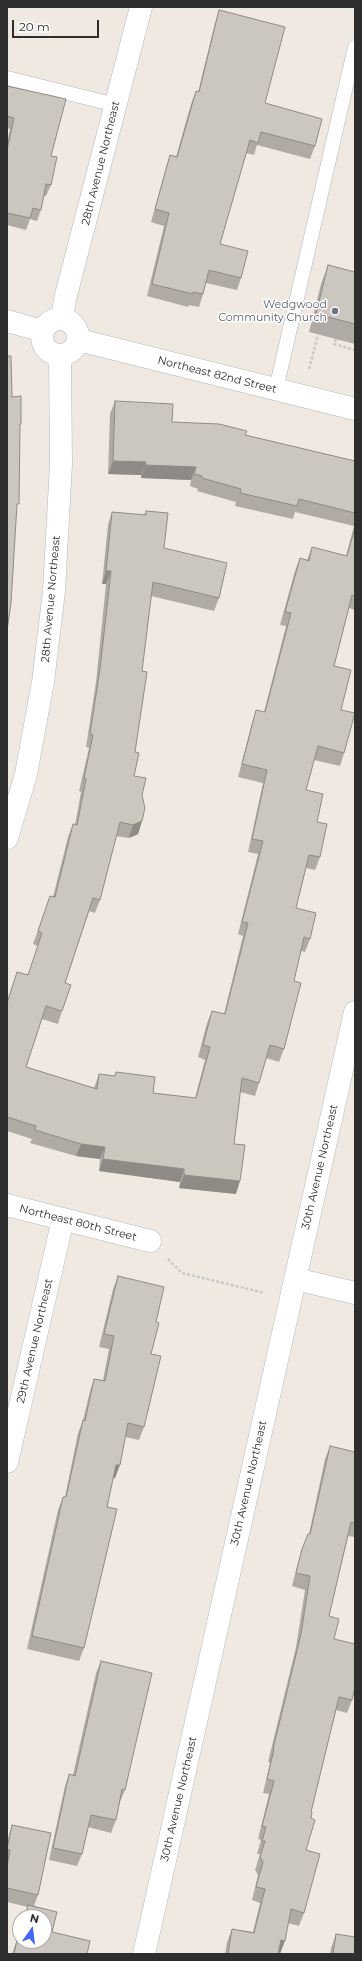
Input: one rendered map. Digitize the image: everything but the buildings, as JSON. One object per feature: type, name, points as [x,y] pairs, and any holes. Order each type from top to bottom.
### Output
[{"type":"street","name":"28th Avenue Northeast","points":[[62,319],[65,299],[141,7]]},
{"type":"street","points":[[62,319],[74,324],[77,329],[79,340],[76,348],[72,352],[60,356],[49,352],[45,348],[42,337],[43,331],[50,322],[62,319]]},
{"type":"street","points":[[7,321],[43,331]]},
{"type":"street","name":"Northeast 82nd Street","points":[[79,340],[355,409]]},
{"type":"street","name":"28th Avenue Northeast","points":[[7,838],[27,766],[43,682],[54,592],[61,464],[60,356]]},
{"type":"street","name":"30th Avenue Northeast","points":[[144,1954],[355,1012]]},
{"type":"street","name":"Northeast 80th Street","points":[[7,1205],[63,1219],[156,1248]]},
{"type":"street","name":"29th Avenue Northeast","points":[[7,1462],[63,1219]]},
{"type":"street","points":[[295,1279],[355,1293]]},
{"type":"lane","points":[[276,389],[355,47]]},
{"type":"lane","points":[[7,78],[116,105]]},
{"type":"path","points":[[309,369],[318,334]]},
{"type":"path","points":[[336,339],[334,344],[355,350]]},
{"type":"path","points":[[348,342],[348,348]]},
{"type":"path","points":[[156,1248],[182,1272],[265,1293]]},
{"type":"place","name":"Wedgwood Community Church","points":[[335,311]]}]
